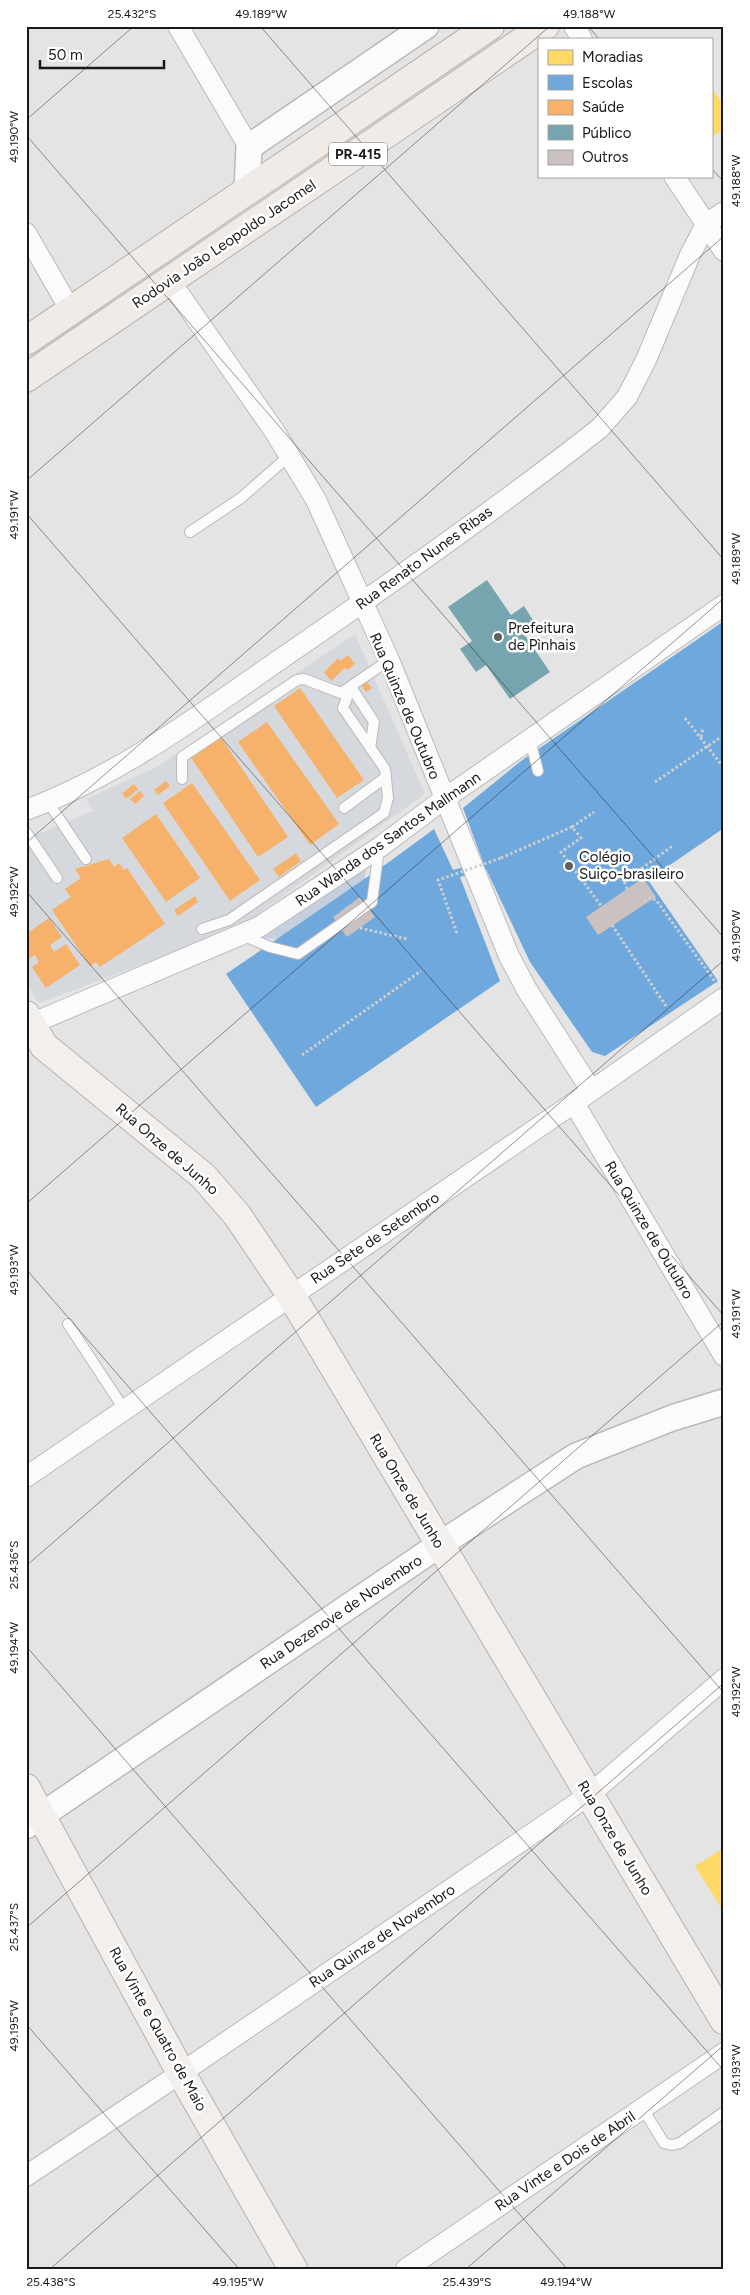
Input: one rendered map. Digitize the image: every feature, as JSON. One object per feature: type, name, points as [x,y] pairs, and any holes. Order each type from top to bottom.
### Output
[{"type":"highway","name":"Rodovia João Leopoldo Jacomel","points":[[26,341],[490,26]]},
{"type":"highway","name":"Rodovia João Leopoldo Jacomel","points":[[26,378],[545,26]]},
{"type":"highway","points":[[153,255],[170,281]]},
{"type":"main road","name":"Rua Onze de Junho","points":[[28,1021],[44,1046],[209,1182],[237,1215],[291,1295],[724,2020]]},
{"type":"main road","name":"Rua Vinte e Quatro de Maio","points":[[26,1788],[34,1821],[293,2269]]},
{"type":"street","points":[[178,26],[249,147],[247,191]]},
{"type":"street","points":[[249,147],[426,26]]},
{"type":"street","points":[[574,26],[581,38]]},
{"type":"street","points":[[675,178],[724,251]]},
{"type":"street","points":[[706,224],[724,212]]},
{"type":"street","name":"Rua Renato Nunes Ribas","points":[[26,810],[48,802],[149,750],[362,604],[600,428],[627,398],[706,224]]},
{"type":"street","points":[[26,233],[71,311]]},
{"type":"street","name":"Rua Quinze de Outubro","points":[[170,281],[290,454],[316,500],[388,660],[509,956],[527,990],[591,1090]]},
{"type":"street","name":"Rua Wanda dos Santos Mallmann","points":[[28,1021],[259,927],[380,847],[444,800],[724,605]]},
{"type":"street","name":"Rua Sete de Setembro","points":[[26,1477],[574,1103],[722,993]]},
{"type":"street","name":"Rua Quinze de Outubro","points":[[574,1103],[724,1356]]},
{"type":"street","name":"Rua Dezenove de Novembro","points":[[34,1821],[439,1545],[576,1456],[672,1418],[724,1402]]},
{"type":"street","name":"Rua Quinze de Novembro","points":[[26,2176],[181,2073],[589,1795],[724,1679]]},
{"type":"street","name":"Rua Vinte e Dois de Abril","points":[[406,2269],[724,2054]]},
{"type":"lane","points":[[190,532],[241,498],[290,454]]},
{"type":"lane","points":[[182,779],[182,757],[297,680],[304,679],[341,693],[388,660]]},
{"type":"lane","points":[[202,929],[228,920],[384,813],[388,798],[385,769],[343,708],[351,687]]},
{"type":"lane","points":[[351,687],[374,722],[370,748]]},
{"type":"lane","points":[[530,740],[538,772]]},
{"type":"lane","points":[[344,808],[386,777]]},
{"type":"lane","points":[[48,802],[86,859]]},
{"type":"lane","points":[[26,832],[57,878]]},
{"type":"lane","points":[[241,935],[270,947],[298,954],[372,902],[380,847]]},
{"type":"lane","points":[[68,1324],[124,1409]]},
{"type":"lane","points":[[642,2109],[664,2143],[672,2145],[680,2143],[724,2112]]},
{"type":"path","points":[[685,718],[724,768]]},
{"type":"path","points":[[701,737],[703,728]]},
{"type":"path","points":[[655,782],[724,735]]},
{"type":"path","points":[[457,933],[438,880],[501,858],[572,827],[594,812]]},
{"type":"path","points":[[572,827],[581,838],[561,852],[602,907]]},
{"type":"path","points":[[627,889],[624,881],[674,845]]},
{"type":"path","points":[[644,901],[650,898],[656,900],[722,993]]},
{"type":"path","points":[[612,924],[666,1006]]},
{"type":"path","points":[[360,928],[406,939]]},
{"type":"path","points":[[302,1055],[421,971]]},
{"type":"shaded area","points":[[355,634],[425,794],[237,929],[39,1003],[26,983],[26,839],[93,811],[86,799],[157,767]]},
{"type":"shaded area","points":[[366,869],[363,892],[293,940],[263,938]]},
{"type":"building: Moradias","points":[[712,88],[724,105],[724,129],[712,136]]},
{"type":"building: Moradias","points":[[724,1848],[724,1912],[695,1866]]},
{"type":"building: Escolas","name":"Colégio Suiço-brasileiro","points":[[724,621],[724,828],[648,880],[718,981],[605,1056],[592,1052],[530,962],[486,869],[460,877],[500,981],[316,1107],[226,974],[434,829],[453,870],[483,862],[463,808],[521,761]]},
{"type":"building: Saúde","points":[[348,655],[355,664],[347,670],[345,668],[331,681],[324,672],[338,658],[340,661]]},
{"type":"building: Saúde","points":[[367,682],[372,688],[366,692],[362,686]]},
{"type":"building: Saúde","points":[[300,688],[364,780],[337,798],[274,706]]},
{"type":"building: Saúde","points":[[267,722],[339,824],[310,845],[238,742]]},
{"type":"building: Saúde","points":[[220,736],[288,837],[258,857],[190,756]]},
{"type":"building: Saúde","points":[[166,781],[170,786],[158,795],[154,790]]},
{"type":"building: Saúde","points":[[192,783],[260,880],[230,901],[163,803]]},
{"type":"building: Saúde","points":[[134,784],[138,789],[126,799],[122,793]]},
{"type":"building: Saúde","points":[[140,791],[144,796],[135,804],[130,799]]},
{"type":"building: Saúde","points":[[156,814],[200,878],[166,902],[122,838]]},
{"type":"building: Saúde","points":[[296,853],[301,861],[279,877],[273,869]]},
{"type":"building: Saúde","points":[[109,859],[114,867],[119,863],[124,870],[127,868],[165,924],[100,967],[96,962],[90,966],[52,910],[71,897],[65,889],[81,878],[75,869]]},
{"type":"building: Saúde","points":[[195,896],[198,902],[178,916],[174,910]]},
{"type":"building: Saúde","points":[[49,918],[62,937],[50,945],[54,952],[66,944],[80,965],[46,988],[32,967],[39,962],[35,955],[26,959],[26,934]]},
{"type":"building: Público","name":"Prefeitura de Pìnhais","points":[[487,580],[511,615],[524,606],[536,625],[524,634],[550,672],[510,699],[486,665],[476,672],[460,649],[472,641],[448,607]]},
{"type":"building: Outros","points":[[643,878],[656,897],[598,935],[586,917]]},
{"type":"building: Outros","points":[[360,897],[375,917],[347,937],[333,917]]},
{"type":"place","name":"Prefeitura de Pìnhais","points":[[498,637]]},
{"type":"place","name":"Colégio Suiço-brasileiro","points":[[569,866]]}]
